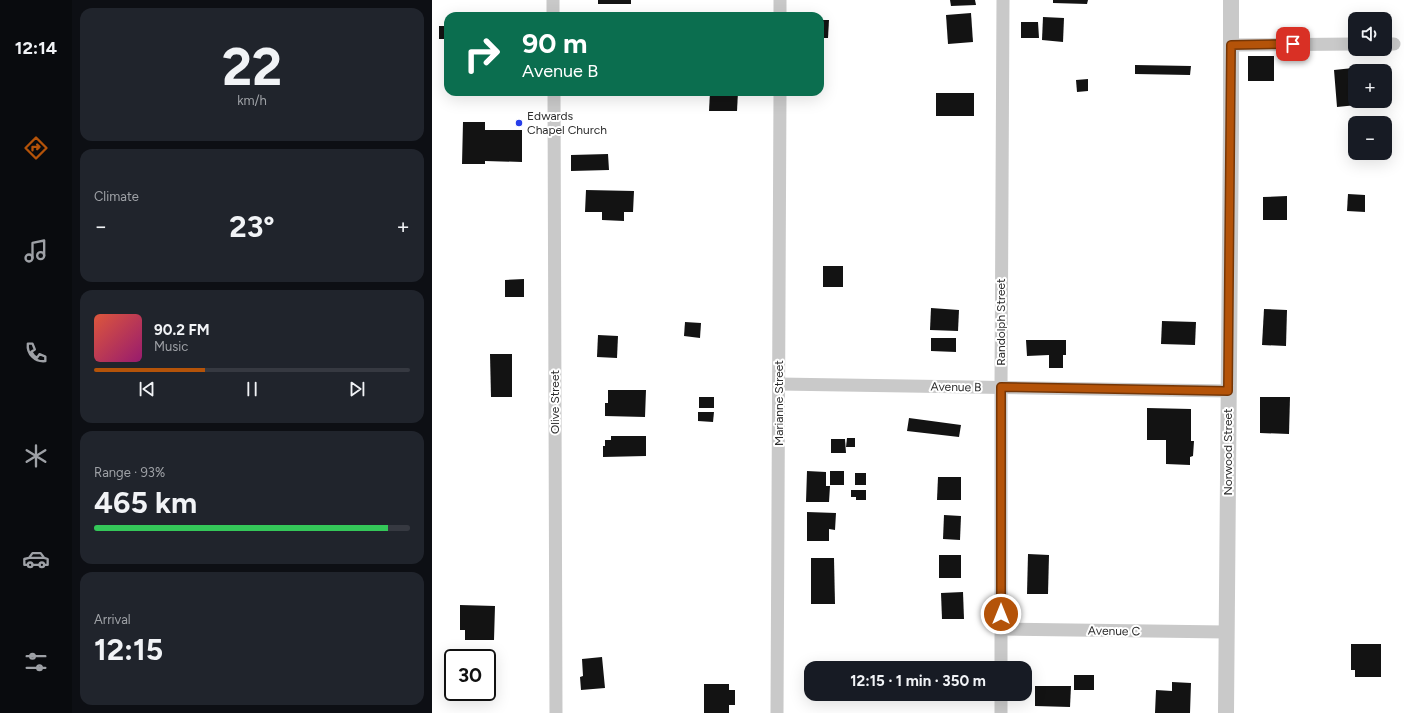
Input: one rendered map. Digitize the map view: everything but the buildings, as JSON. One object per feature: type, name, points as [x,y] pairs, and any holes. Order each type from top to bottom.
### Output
[{"type":"street","points":[[553,0],[553,12]]},
{"type":"street","points":[[780,0],[780,12]]},
{"type":"street","name":"Randolph Street","points":[[1001,661],[1003,0]]},
{"type":"street","name":"Norwood Street","points":[[1226,713],[1231,0]]},
{"type":"street","points":[[1231,45],[1348,44]]},
{"type":"street","name":"Olive Street","points":[[554,96],[556,713]]},
{"type":"street","name":"Marianne Street","points":[[777,713],[780,96]]},
{"type":"street","name":"Avenue B","points":[[779,384],[1228,391]]},
{"type":"street","name":"Avenue C","points":[[1001,629],[1226,632]]},
{"type":"street","points":[[1000,713],[1001,701]]},
{"type":"place","name":"Edwards Chapel Church","points":[[519,123]]},
{"type":"route","points":[[1001,614],[1001,387],[1228,391],[1231,45],[1293,44]]}]
